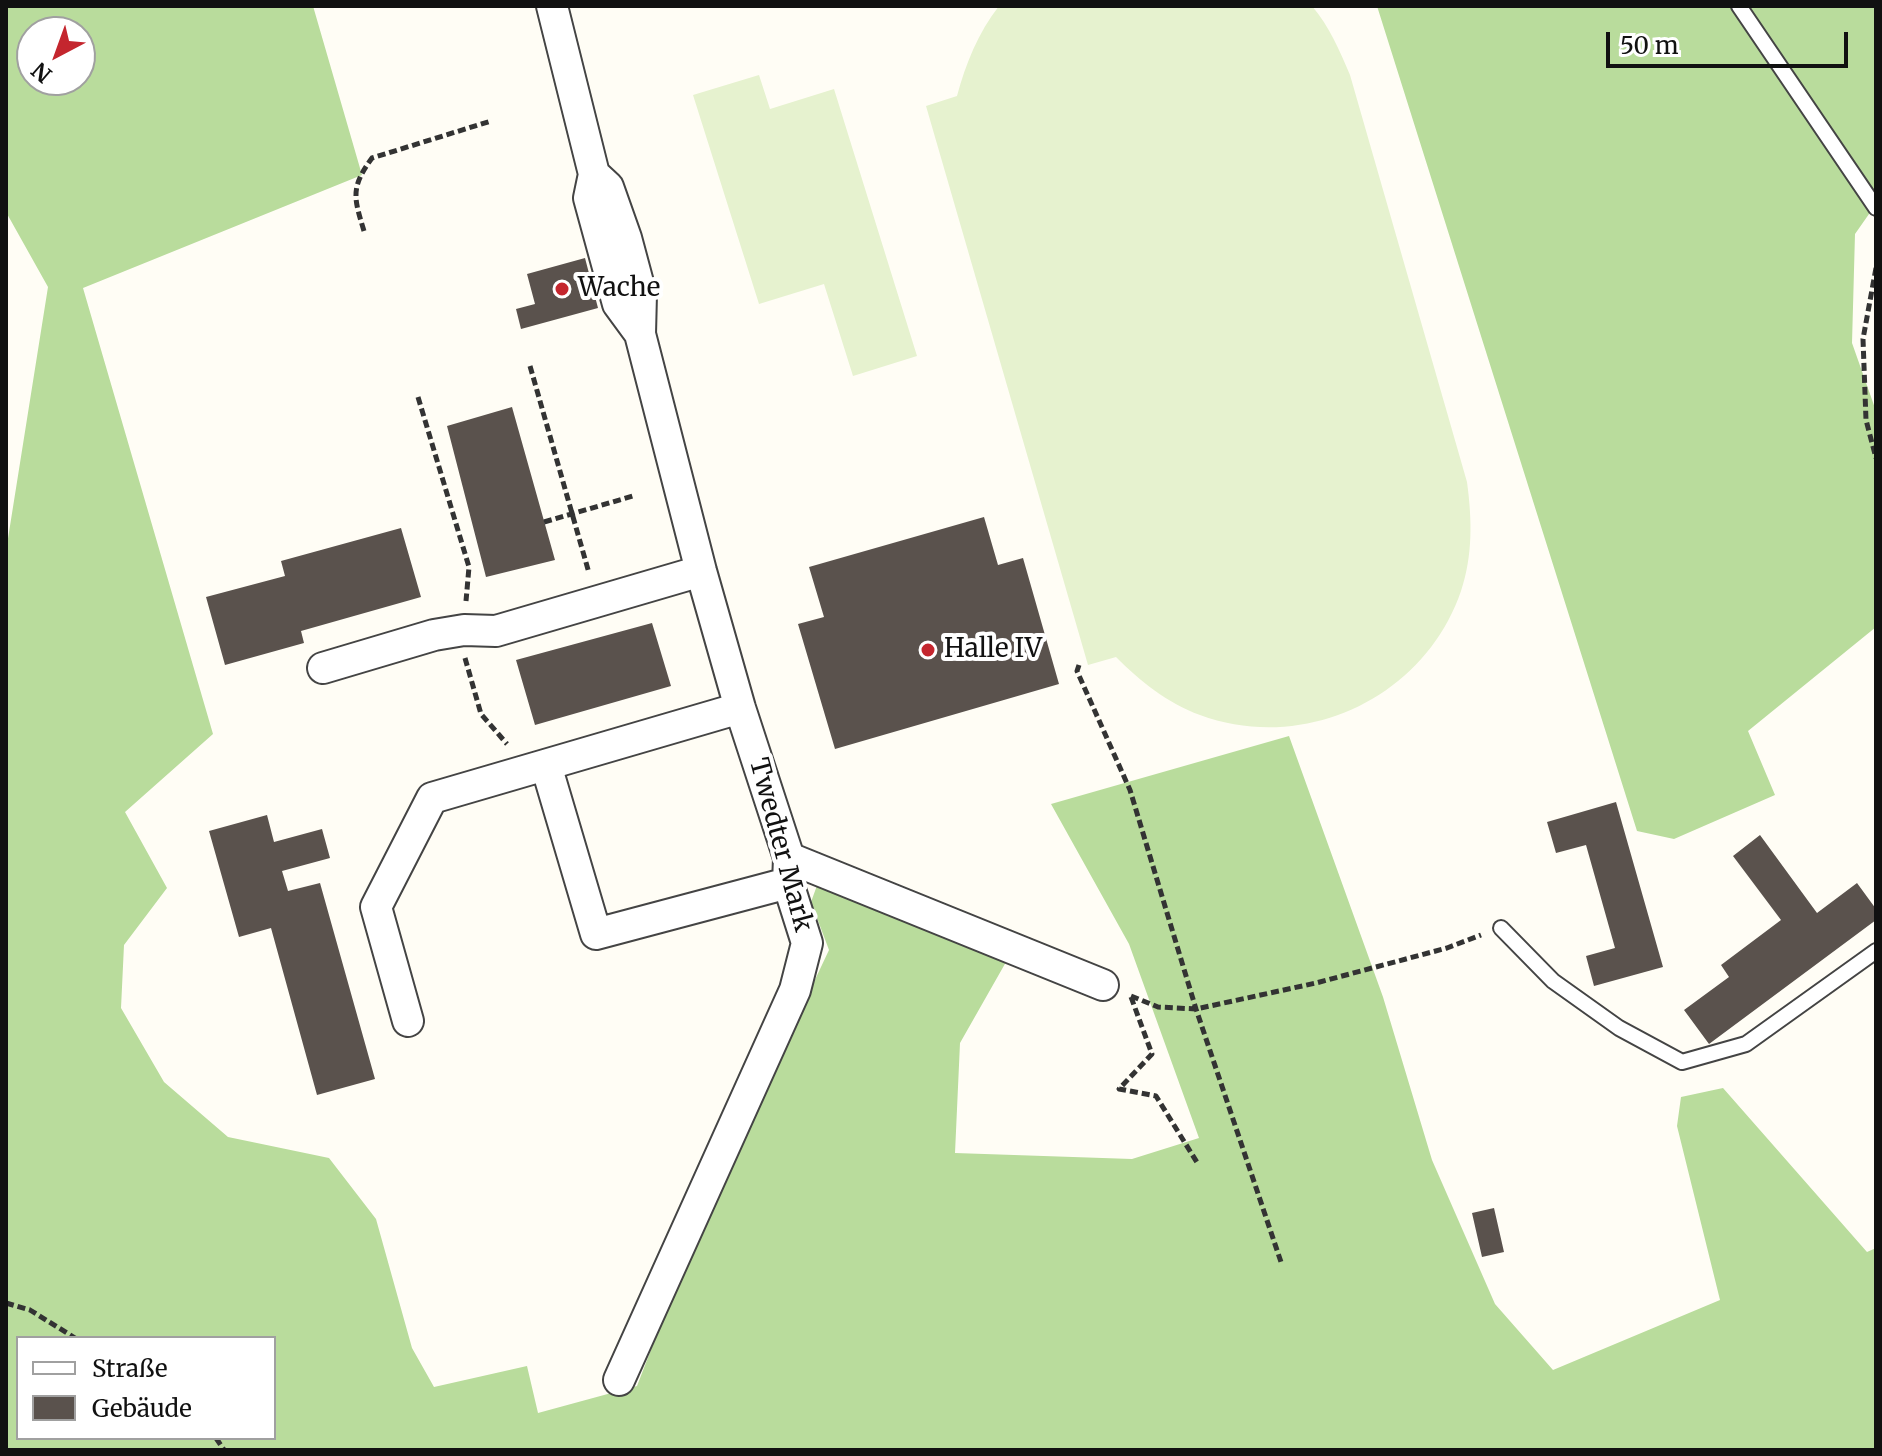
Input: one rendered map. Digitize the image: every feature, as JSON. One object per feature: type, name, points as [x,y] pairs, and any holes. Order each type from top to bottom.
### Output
[{"type":"street","name":"Twedter Mark","points":[[552,6],[594,174],[589,198],[618,304],[640,334],[701,571],[789,870],[807,943],[795,990],[619,1380]]},
{"type":"street","points":[[323,668],[434,635],[464,630],[496,631],[701,571]]},
{"type":"street","points":[[408,1021],[376,907],[432,798],[740,708]]},
{"type":"street","points":[[535,768],[596,934],[789,870],[1103,985]]},
{"type":"lane","points":[[1739,6],[1876,208]]},
{"type":"lane","points":[[1501,928],[1553,981],[1619,1028],[1682,1062],[1746,1044],[1876,951]]},
{"type":"path","points":[[364,231],[355,199],[360,174],[372,158],[491,121]]},
{"type":"path","points":[[1876,268],[1863,339],[1866,420],[1876,458]]},
{"type":"path","points":[[530,366],[596,601]]},
{"type":"path","points":[[418,397],[469,567],[463,651],[481,714],[522,762],[535,768]]},
{"type":"path","points":[[544,522],[633,496]]},
{"type":"path","points":[[1079,665],[1077,671],[1130,790],[1196,1009],[1282,1265]]},
{"type":"path","points":[[1198,1164],[1156,1096],[1119,1089],[1152,1054],[1130,996],[1158,1007],[1196,1009],[1316,983],[1447,948],[1501,928]]},
{"type":"path","points":[[6,1303],[30,1310],[72,1336]]},
{"type":"green space","points":[[6,6],[313,6],[362,175],[83,288],[213,734],[125,812],[167,888],[124,945],[121,1008],[164,1082],[228,1137],[329,1158],[376,1219],[412,1348],[434,1387],[527,1366],[538,1413],[637,1386],[698,1228],[829,950],[811,902],[819,880],[1010,955],[960,1043],[955,1153],[1132,1159],[1199,1138],[1129,944],[1051,804],[1289,736],[1383,997],[1432,1160],[1495,1304],[1553,1370],[1720,1300],[1677,1126],[1681,1097],[1723,1088],[1867,1252],[1876,1248],[1876,1450],[6,1450],[6,551],[48,287],[6,212]]},
{"type":"green space","points":[[999,6],[1312,6],[1334,39],[1350,75],[1467,482],[1470,523],[1465,577],[1444,628],[1420,661],[1390,687],[1356,707],[1319,721],[1280,727],[1240,725],[1200,715],[1165,698],[1116,657],[1088,665],[926,106],[957,96],[974,49]]},
{"type":"green space","points":[[1377,6],[1876,6],[1876,204],[1855,234],[1852,343],[1876,411],[1876,627],[1748,731],[1775,795],[1674,839],[1637,831]]},
{"type":"green space","points":[[759,75],[770,109],[834,89],[917,356],[853,376],[824,284],[759,304],[693,95]]},
{"type":"building","name":"Wache","points":[[585,258],[598,308],[521,329],[516,309],[535,304],[527,274]]},
{"type":"building","points":[[512,407],[555,560],[486,577],[447,426]]},
{"type":"building","name":"Halle IV","points":[[984,517],[998,565],[1023,558],[1059,684],[835,749],[798,624],[824,617],[809,567]]},
{"type":"building","points":[[401,528],[421,597],[301,631],[304,643],[225,665],[206,597],[285,576],[281,561]]},
{"type":"building","points":[[652,623],[671,686],[535,725],[516,660]]},
{"type":"building","points":[[1616,802],[1663,967],[1594,986],[1586,956],[1615,948],[1586,845],[1556,853],[1547,822]]},
{"type":"building","points":[[267,815],[274,842],[322,829],[330,858],[282,871],[288,891],[320,883],[375,1079],[317,1095],[271,928],[239,937],[209,831]]},
{"type":"building","points":[[1760,835],[1817,913],[1857,883],[1876,909],[1876,920],[1709,1044],[1684,1010],[1729,977],[1721,965],[1781,920],[1733,856]]},
{"type":"building","points":[[1494,1208],[1504,1252],[1482,1257],[1472,1213]]},
{"type":"place","name":"Wache","points":[[562,289]]},
{"type":"place","name":"Halle IV","points":[[928,650]]}]
